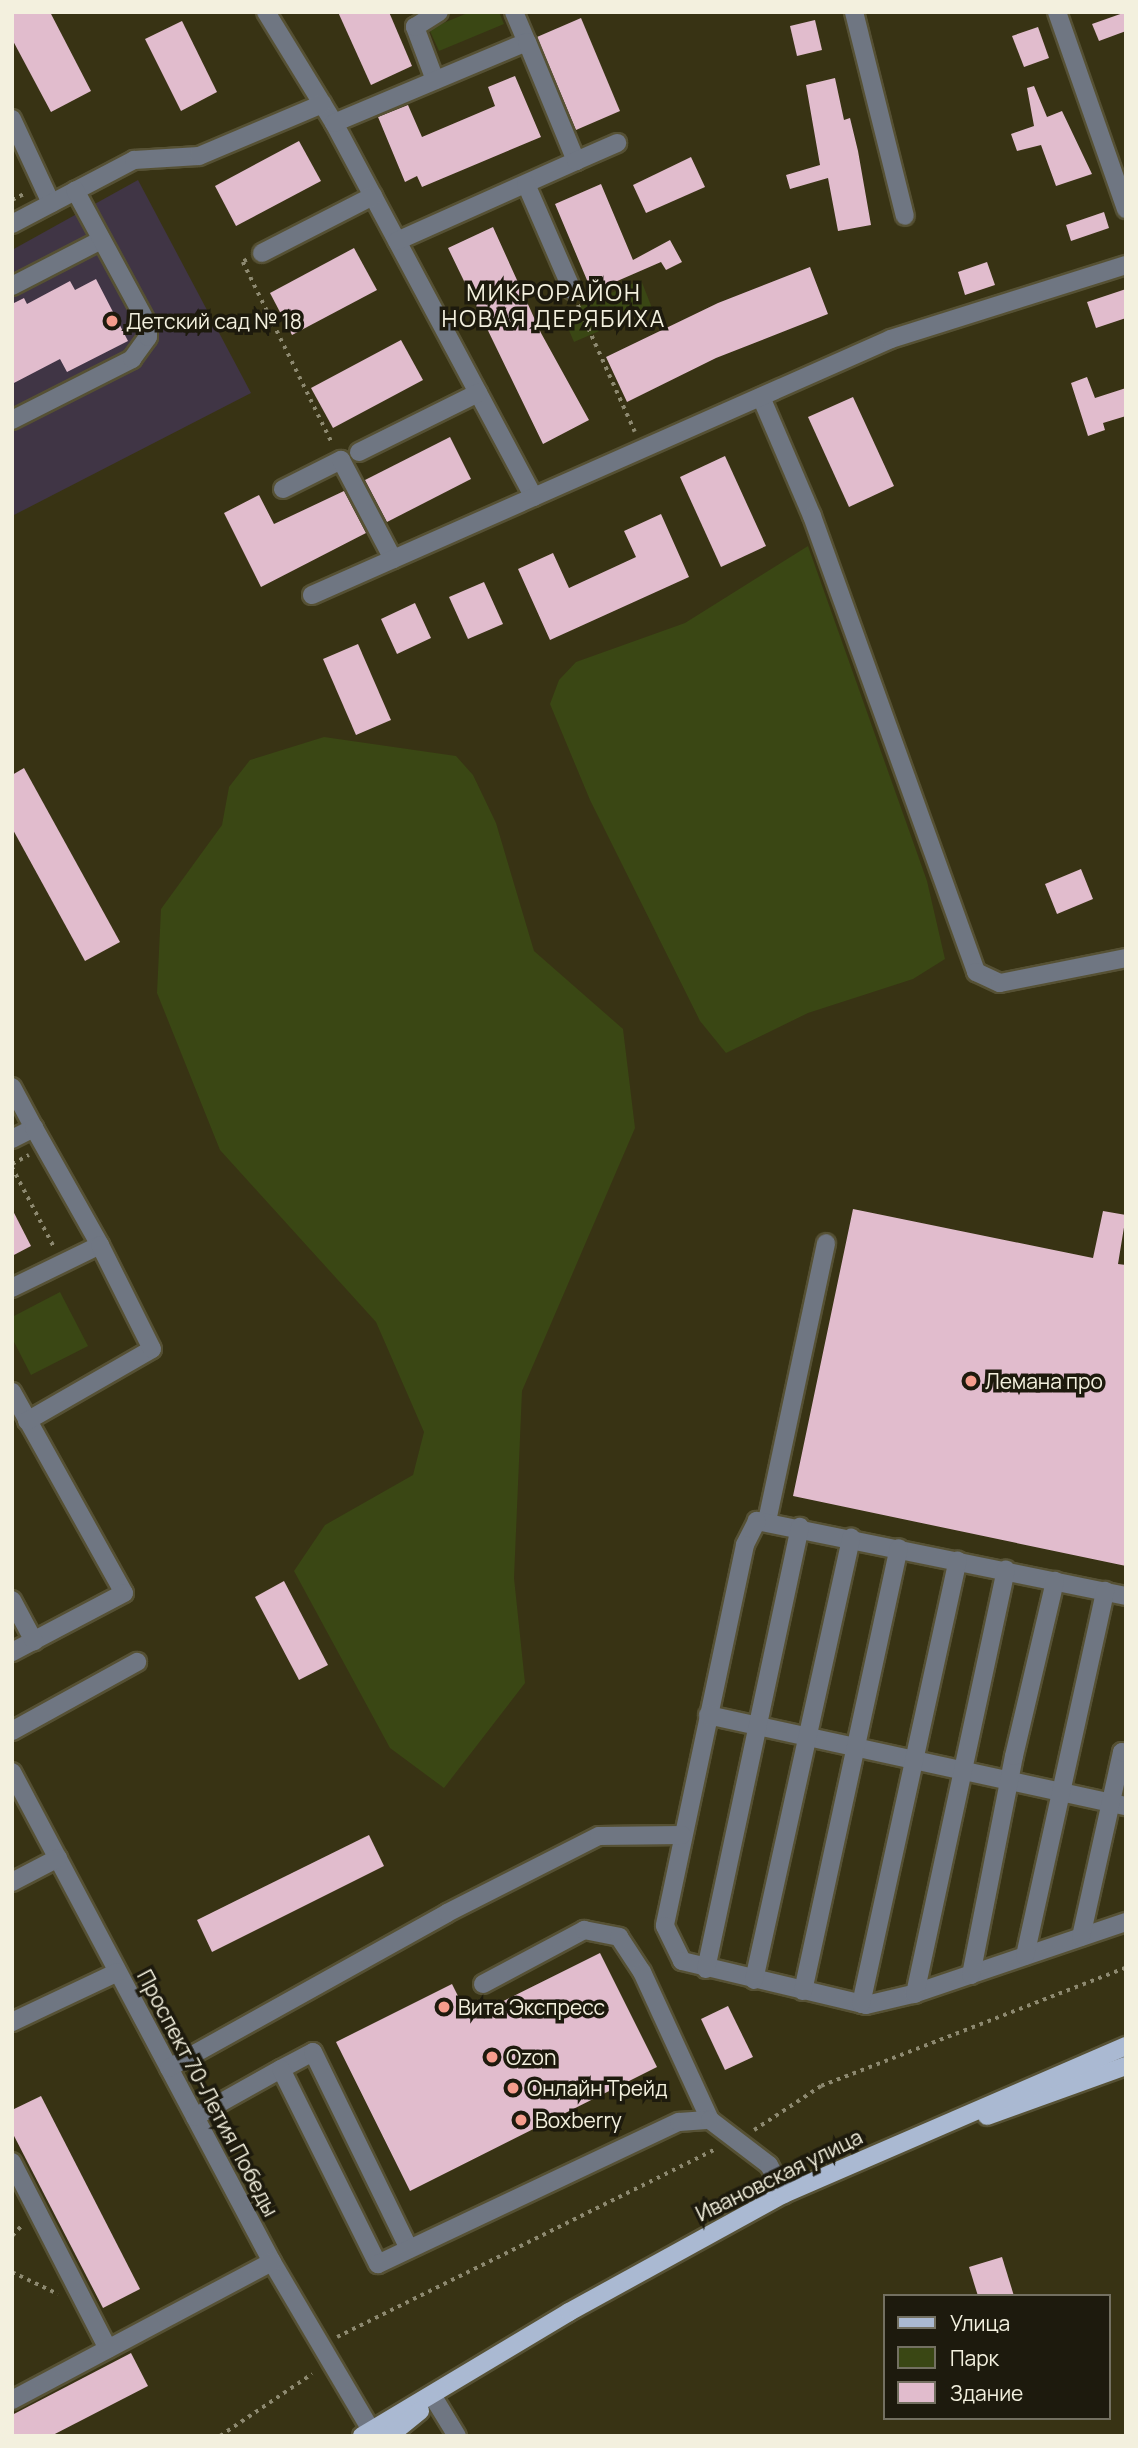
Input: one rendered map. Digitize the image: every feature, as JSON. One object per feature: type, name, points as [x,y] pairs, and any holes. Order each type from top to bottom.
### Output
[{"type":"main road","name":"Ивановская улица","points":[[468,2375],[784,2194],[1126,2046]]},
{"type":"main road","points":[[369,2434],[468,2375],[794,2201],[949,2131],[1126,2066]]},
{"type":"main road","points":[[389,2436],[468,2375]]},
{"type":"street","points":[[266,12],[334,123],[534,497]]},
{"type":"street","points":[[435,80],[415,27],[439,12]]},
{"type":"street","points":[[514,12],[576,161]]},
{"type":"street","points":[[854,12],[905,216]]},
{"type":"street","points":[[1058,12],[1126,209]]},
{"type":"street","points":[[334,123],[527,42]]},
{"type":"street","points":[[12,224],[134,160],[199,156],[322,104]]},
{"type":"street","points":[[12,119],[17,143],[51,203]]},
{"type":"street","points":[[397,242],[617,143]]},
{"type":"street","points":[[526,184],[572,290]]},
{"type":"street","points":[[12,420],[132,359],[144,348],[148,325],[99,241],[75,190]]},
{"type":"street","points":[[262,253],[373,196]]},
{"type":"street","points":[[12,286],[99,241]]},
{"type":"street","points":[[312,594],[891,339],[1126,265]]},
{"type":"street","points":[[359,452],[478,393]]},
{"type":"street","points":[[761,397],[812,516],[976,972],[1000,983],[1126,958]]},
{"type":"street","points":[[283,489],[341,460],[393,559]]},
{"type":"street","points":[[12,1087],[100,1245],[152,1349],[27,1421]]},
{"type":"street","points":[[12,1139],[34,1128]]},
{"type":"street","points":[[767,1521],[826,1243]]},
{"type":"street","points":[[12,1288],[100,1245]]},
{"type":"street","points":[[12,1392],[124,1593],[12,1652]]},
{"type":"street","points":[[1126,1596],[800,1527],[757,1521],[745,1545],[665,1926],[682,1961],[706,1969],[862,2004],[879,2004],[1126,1922]]},
{"type":"street","points":[[706,1969],[800,1527]]},
{"type":"street","points":[[754,1980],[851,1538]]},
{"type":"street","points":[[803,1991],[858,1750],[899,1548]]},
{"type":"street","points":[[862,2004],[958,1560]]},
{"type":"street","points":[[915,1994],[1006,1570]]},
{"type":"street","points":[[971,1975],[1055,1581]]},
{"type":"street","points":[[1025,1956],[1105,1591]]},
{"type":"street","points":[[12,1600],[34,1641]]},
{"type":"street","points":[[12,1731],[137,1662]]},
{"type":"street","points":[[708,1715],[758,1729],[1118,1805]]},
{"type":"street","points":[[1081,1937],[1118,1805],[1122,1752],[1126,1753]]},
{"type":"street","name":"Проспект 70-Летия Победы","points":[[12,1772],[272,2262],[369,2434]]},
{"type":"street","points":[[169,2068],[423,1926],[599,1836],[682,1835]]},
{"type":"street","points":[[12,1882],[58,1858]]},
{"type":"street","points":[[483,1984],[584,1930],[619,1937],[642,1972],[710,2120],[769,2165],[784,2194]]},
{"type":"street","points":[[12,2022],[118,1972]]},
{"type":"street","points":[[195,2116],[313,2052],[409,2249]]},
{"type":"street","points":[[281,2069],[378,2264],[679,2122],[710,2120]]},
{"type":"street","points":[[12,2162],[108,2349]]},
{"type":"street","points":[[12,2400],[272,2262]]},
{"type":"street","points":[[435,2400],[457,2436]]},
{"type":"path","points":[[262,253],[243,262],[341,460]]},
{"type":"path","points":[[572,290],[642,449]]},
{"type":"path","points":[[12,1167],[63,1263]]},
{"type":"path","points":[[12,2272],[87,2308]]},
{"type":"path","points":[[220,2436],[312,2374]]},
{"type":"shaded area","name":"Детский сад № 18","points":[[138,180],[251,393],[12,516],[12,250]]},
{"type":"green space","points":[[470,12],[499,12],[504,24],[439,51],[429,29]]},
{"type":"green space","points":[[641,280],[652,308],[574,342],[562,314]]},
{"type":"green space","points":[[808,546],[927,881],[945,959],[913,979],[808,1013],[726,1053],[700,1021],[590,800],[550,704],[559,680],[576,662],[685,623]]},
{"type":"green space","points":[[324,737],[456,756],[473,775],[496,823],[534,951],[623,1029],[635,1128],[522,1391],[514,1578],[525,1683],[444,1788],[390,1748],[294,1571],[325,1525],[413,1475],[424,1432],[376,1322],[220,1150],[157,993],[161,909],[222,825],[229,787],[250,760]]},
{"type":"green space","points":[[60,1292],[88,1346],[31,1375],[12,1338],[12,1317]]},
{"type":"building","points":[[12,12],[50,12],[91,91],[51,112],[12,39]]},
{"type":"building","points":[[338,12],[389,12],[412,66],[371,85]]},
{"type":"building","points":[[1126,12],[1126,31],[1099,41],[1092,24]]},
{"type":"building","points":[[581,18],[620,111],[576,130],[537,37]]},
{"type":"building","points":[[815,20],[822,50],[797,56],[790,26]]},
{"type":"building","points":[[182,21],[217,92],[181,111],[145,39]]},
{"type":"building","points":[[1038,27],[1049,58],[1024,67],[1012,36]]},
{"type":"building","points":[[515,76],[541,137],[422,187],[417,176],[405,182],[378,117],[408,105],[422,137],[495,106],[488,87]]},
{"type":"building","points":[[835,78],[844,120],[850,118],[871,225],[838,231],[828,178],[790,189],[786,175],[820,165],[806,85]]},
{"type":"building","points":[[1034,86],[1047,117],[1062,111],[1092,174],[1056,186],[1041,145],[1017,151],[1011,134],[1034,126],[1027,88]]},
{"type":"building","points":[[299,141],[321,181],[236,226],[215,186]]},
{"type":"building","points":[[691,157],[705,187],[646,213],[633,185]]},
{"type":"building","points":[[601,184],[633,260],[670,240],[682,262],[666,270],[661,262],[592,292],[555,204]]},
{"type":"building","points":[[1104,212],[1109,228],[1071,241],[1066,225]]},
{"type":"building","points":[[493,227],[541,333],[589,420],[543,444],[448,248]]},
{"type":"building","points":[[354,248],[377,290],[292,335],[270,293]]},
{"type":"building","points":[[987,262],[995,285],[965,295],[958,272]]},
{"type":"building","points":[[810,267],[828,314],[716,358],[627,402],[606,357],[718,303]]},
{"type":"building","points":[[96,279],[128,341],[67,372],[60,359],[12,384],[12,304],[24,298],[27,304],[70,281],[75,290]]},
{"type":"building","points":[[1126,289],[1126,318],[1096,328],[1087,302]]},
{"type":"building","points":[[401,340],[423,380],[333,428],[311,388]]},
{"type":"building","points":[[1087,377],[1095,398],[1126,388],[1126,416],[1103,423],[1105,430],[1088,436],[1071,383]]},
{"type":"building","points":[[853,397],[894,486],[849,507],[808,417]]},
{"type":"building","points":[[450,437],[471,479],[387,522],[365,480]]},
{"type":"building","points":[[725,456],[766,546],[721,567],[680,477]]},
{"type":"building","points":[[344,491],[366,533],[261,587],[224,513],[259,495],[274,524]]},
{"type":"building","points":[[661,514],[689,577],[550,640],[518,569],[553,553],[569,588],[636,557],[624,531]]},
{"type":"building","points":[[484,582],[503,624],[468,639],[449,597]]},
{"type":"building","points":[[415,603],[431,638],[397,654],[381,619]]},
{"type":"building","points":[[358,644],[391,720],[356,735],[323,659]]},
{"type":"building","points":[[24,768],[120,942],[85,961],[12,828],[12,775]]},
{"type":"building","points":[[1081,869],[1093,899],[1057,914],[1045,884]]},
{"type":"building","points":[[12,1209],[31,1246],[12,1256]]},
{"type":"building","name":"Лемана про","points":[[853,1209],[1093,1258],[1103,1211],[1126,1215],[1118,1264],[1126,1265],[1126,1566],[793,1496]]},
{"type":"building","points":[[284,1581],[328,1665],[299,1680],[255,1597]]},
{"type":"building","points":[[369,1835],[384,1866],[212,1952],[197,1920]]},
{"type":"building","points":[[600,1953],[657,2067],[410,2191],[336,2042],[452,1984],[469,2018]]},
{"type":"building","points":[[728,2006],[753,2057],[725,2070],[701,2019]]},
{"type":"building","points":[[41,2096],[140,2289],[103,2308],[12,2132],[12,2110]]},
{"type":"building","points":[[1002,2257],[1013,2294],[977,2294],[969,2267]]},
{"type":"building","points":[[131,2353],[148,2386],[51,2436],[12,2436],[12,2415]]},
{"type":"place","name":"Детский сад № 18","points":[[112,321]]},
{"type":"place","name":"Лемана про","points":[[971,1381]]},
{"type":"place","name":"Вита Экспресс","points":[[444,2007]]},
{"type":"place","name":"Ozon","points":[[492,2057]]},
{"type":"place","name":"Онлайн Трейд","points":[[513,2088]]},
{"type":"place","name":"Boxberry","points":[[521,2120]]},
{"type":"district","name":"МИКРОРАЙОН НОВАЯ ДЕРЯБИХА","points":[[554,305]]}]
